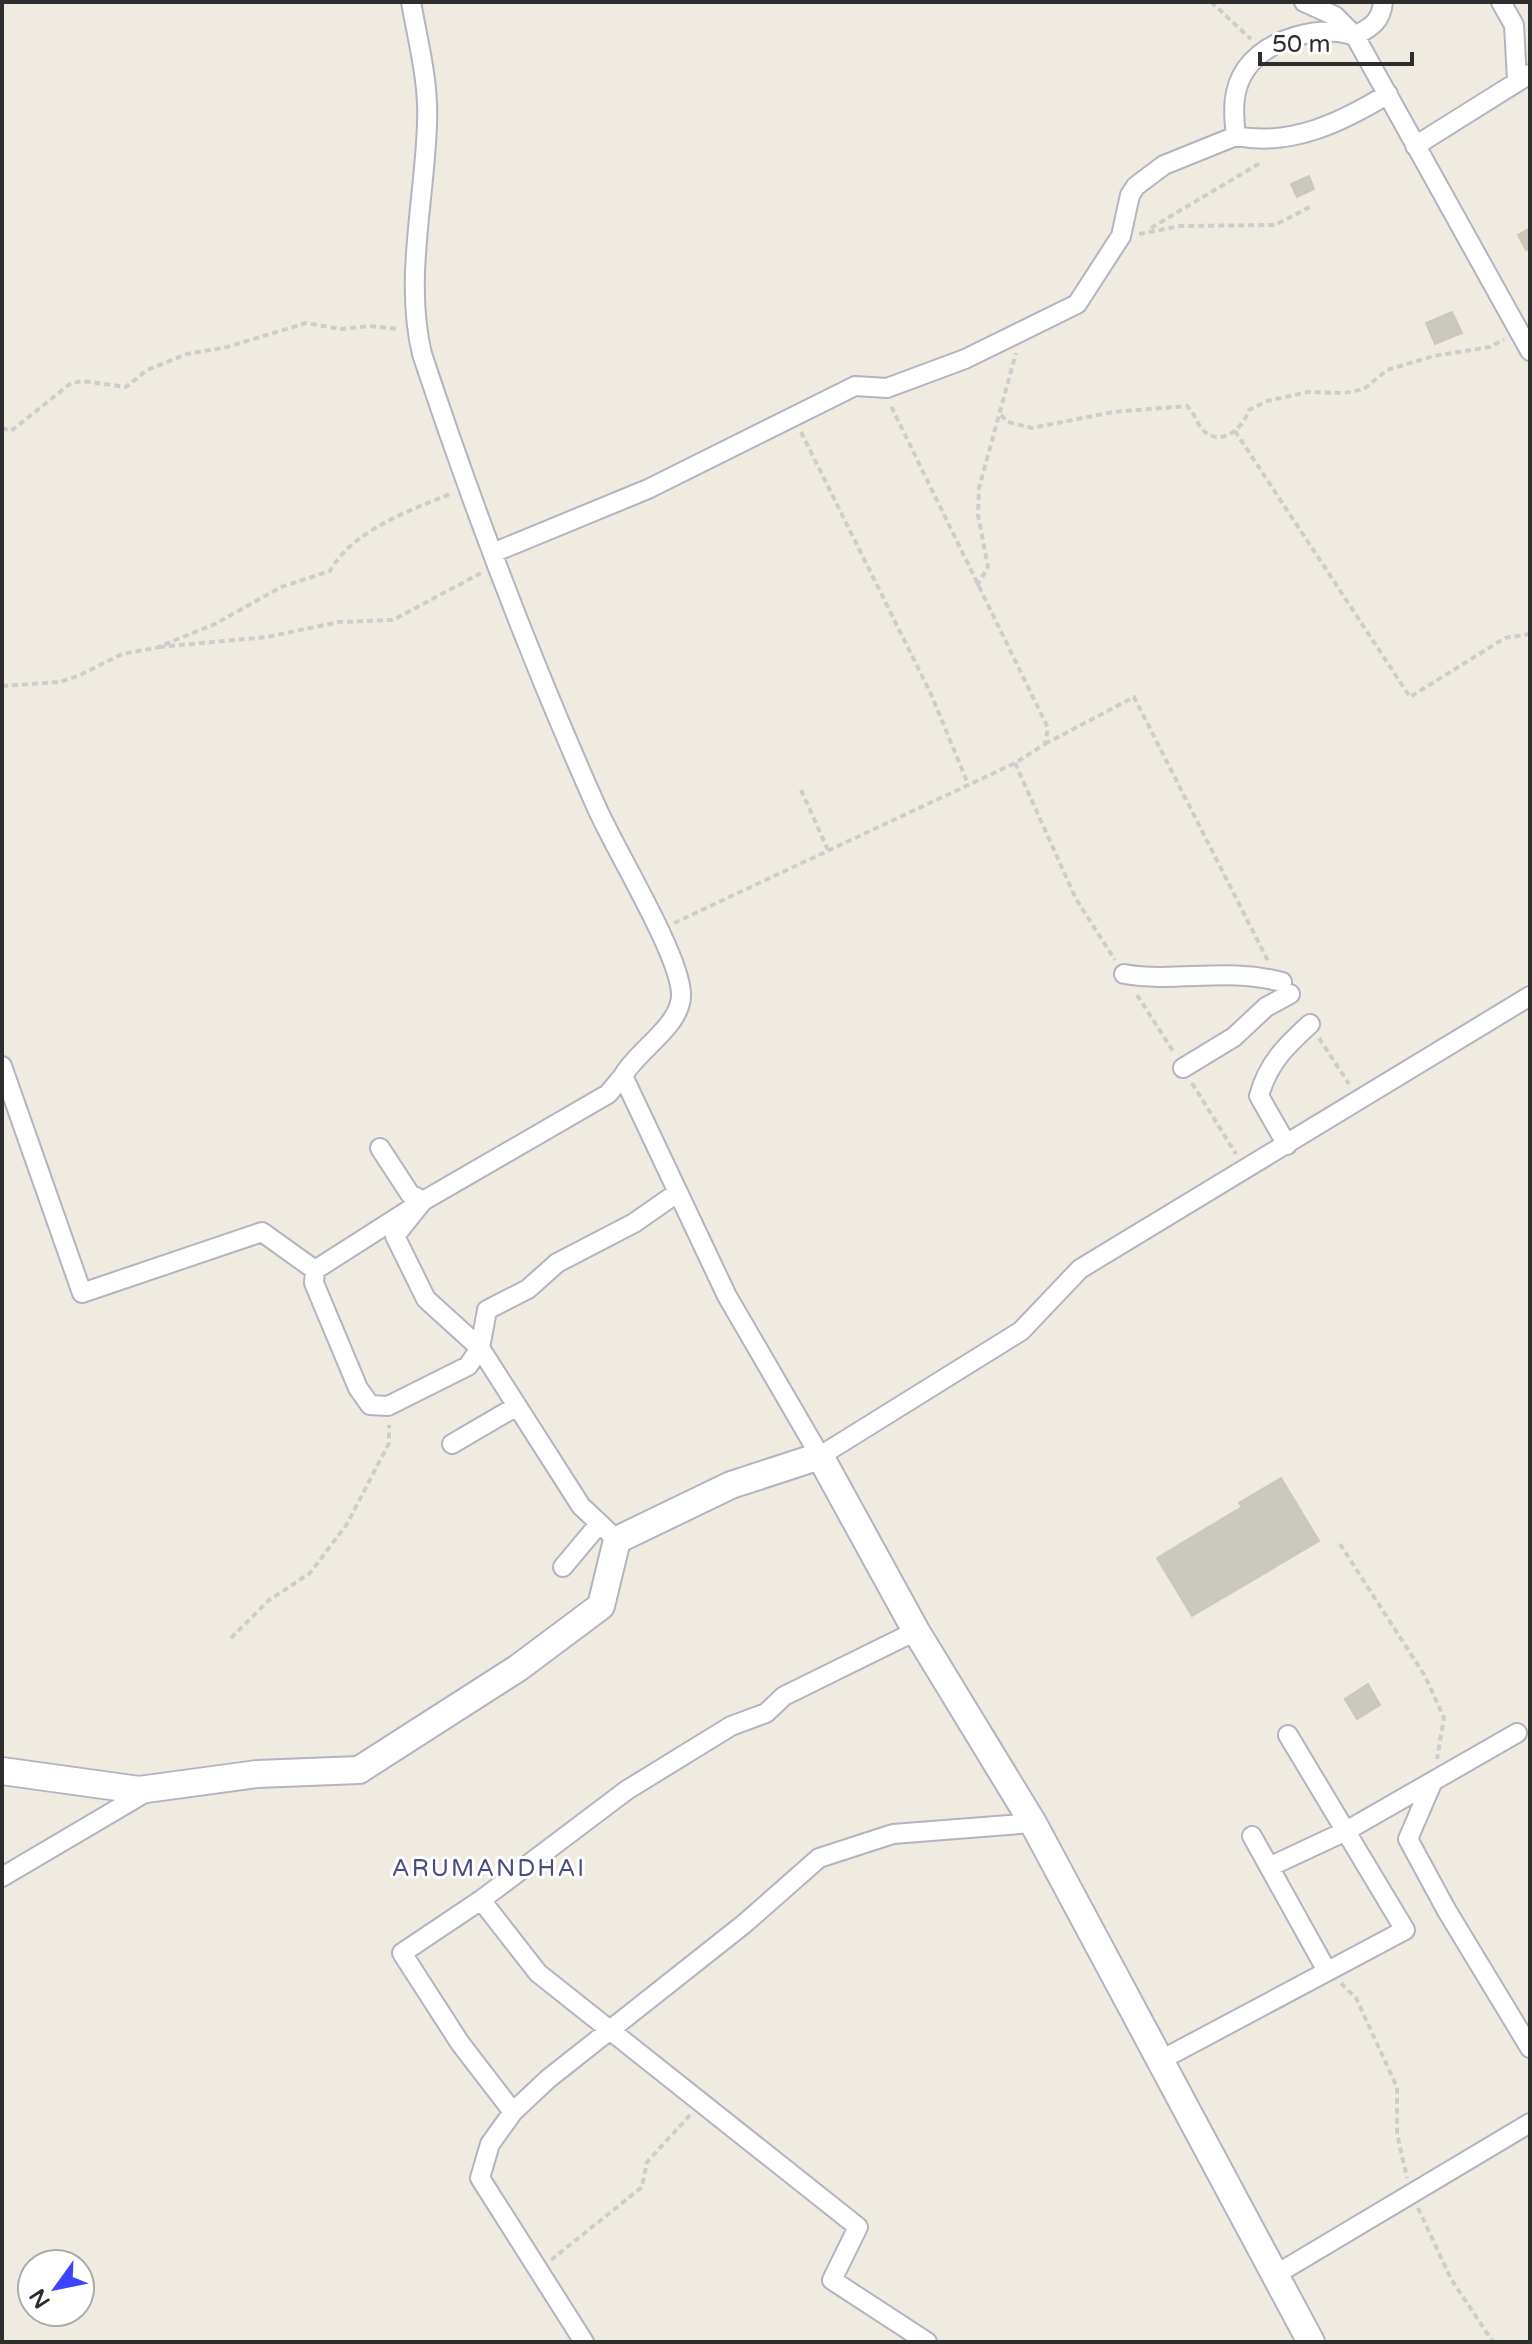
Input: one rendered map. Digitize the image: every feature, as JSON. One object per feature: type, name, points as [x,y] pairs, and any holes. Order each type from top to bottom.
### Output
[{"type":"street","points":[[315,1270],[423,1201],[608,1094],[631,1060],[670,1022],[681,996],[677,972],[613,846],[530,657],[495,552],[467,487],[417,331],[413,316],[428,121],[424,72],[411,2]]},
{"type":"street","points":[[1304,2],[1335,16],[1355,36],[1530,351]]},
{"type":"street","points":[[1236,136],[1233,109],[1238,85],[1247,67],[1264,52],[1303,34],[1343,32],[1355,36],[1374,25],[1382,14],[1383,2]]},
{"type":"street","points":[[1415,146],[1523,77],[1514,25],[1501,2]]},
{"type":"street","points":[[495,552],[648,489],[855,386],[887,388],[965,359],[1077,304],[1115,244],[1125,223],[1130,195],[1145,177],[1201,148],[1236,136],[1275,139],[1319,130],[1388,94]]},
{"type":"street","points":[[1124,974],[1141,977],[1235,973],[1286,988]]},
{"type":"street","points":[[1183,1068],[1234,1037],[1286,988]]},
{"type":"street","points":[[563,1567],[608,1532],[731,1485],[820,1456],[1021,1331],[1080,1269],[1530,996]]},
{"type":"street","points":[[1287,1145],[1259,1096],[1265,1073],[1280,1051],[1310,1024]]},
{"type":"street","points":[[2,1066],[82,1293],[262,1232],[315,1270]]},
{"type":"street","points":[[623,1076],[727,1296],[916,1631],[1033,1823],[1311,2342]]},
{"type":"street","points":[[380,1148],[410,1194],[423,1201]]},
{"type":"street","points":[[315,1270],[314,1283],[358,1388],[370,1405],[388,1406],[468,1366],[480,1348],[487,1310],[528,1289],[557,1263],[634,1223],[677,1193]]},
{"type":"street","points":[[423,1201],[395,1236],[426,1299],[480,1348],[581,1506],[608,1532]]},
{"type":"street","points":[[452,1444],[517,1406]]},
{"type":"street","points":[[2,1771],[139,1790],[257,1774],[359,1770],[518,1668],[601,1606],[608,1532]]},
{"type":"street","points":[[513,2112],[460,2043],[402,1953],[481,1900],[627,1790],[731,1726],[766,1713],[784,1696],[916,1631]]},
{"type":"street","points":[[1269,1867],[1346,1831],[1517,1733]]},
{"type":"street","points":[[1161,2060],[1405,1930],[1288,1735]]},
{"type":"street","points":[[1433,1781],[1408,1839],[1447,1911],[1530,2048]]},
{"type":"street","points":[[2,1877],[152,1789]]},
{"type":"street","points":[[584,2342],[480,2178],[490,2144],[513,2112],[608,2030],[744,1924],[819,1858],[893,1834],[1033,1823]]},
{"type":"street","points":[[1252,1836],[1327,1971]]},
{"type":"street","points":[[481,1900],[538,1973],[858,2227],[832,2280],[927,2342]]},
{"type":"street","points":[[1275,2275],[1530,2123]]},
{"type":"path","points":[[1211,2],[1264,52]]},
{"type":"path","points":[[1115,244],[1149,230],[1260,163]]},
{"type":"path","points":[[1149,230],[1180,226],[1275,225],[1310,207]]},
{"type":"path","points":[[2,428],[11,431],[71,383],[83,381],[126,387],[147,370],[187,354],[227,347],[306,323],[341,329],[369,326],[417,331]]},
{"type":"path","points":[[1001,415],[1008,422],[1032,428],[1113,412],[1187,406],[1204,432],[1213,436],[1235,431],[1244,425],[1249,410],[1267,401],[1308,392],[1344,393],[1364,389],[1387,370],[1434,356],[1490,347],[1518,331]]},
{"type":"path","points":[[977,586],[988,567],[978,515],[979,488],[1001,415],[1004,387],[1019,333]]},
{"type":"path","points":[[887,388],[891,410],[1048,728],[1045,744]]},
{"type":"path","points":[[793,416],[931,694],[968,784]]},
{"type":"path","points":[[1235,431],[1410,697],[1505,638],[1530,634]]},
{"type":"path","points":[[156,648],[215,624],[281,587],[330,571],[336,559],[383,524],[467,487]]},
{"type":"path","points":[[2,686],[60,682],[122,654],[156,648],[267,637],[339,622],[393,620],[487,571],[495,552]]},
{"type":"path","points":[[657,930],[1024,758],[1134,697],[1262,952],[1286,988]]},
{"type":"path","points":[[801,790],[828,850]]},
{"type":"path","points":[[1310,1024],[1359,1100]]},
{"type":"path","points":[[231,1638],[268,1601],[310,1573],[347,1524],[389,1443],[388,1406]]},
{"type":"path","points":[[1340,1544],[1425,1676],[1444,1718],[1433,1781]]},
{"type":"path","points":[[1327,1971],[1356,1998],[1397,2087],[1397,2134],[1411,2194],[1451,2279],[1493,2342]]},
{"type":"path","points":[[540,2270],[642,2187],[647,2162],[701,2105]]},
{"type":"building","points":[[1309,176],[1314,189],[1297,197],[1291,184]]},
{"type":"building","points":[[1530,228],[1530,248],[1526,250],[1518,235]]},
{"type":"building","points":[[1452,312],[1462,333],[1435,344],[1426,323]]},
{"type":"building","points":[[1281,1478],[1319,1541],[1192,1616],[1157,1558],[1242,1507],[1239,1503]]},
{"type":"building","points":[[1368,1684],[1380,1705],[1357,1719],[1345,1699]]},
{"type":"district","name":"ARUMANDHAI","points":[[489,1868]]}]
